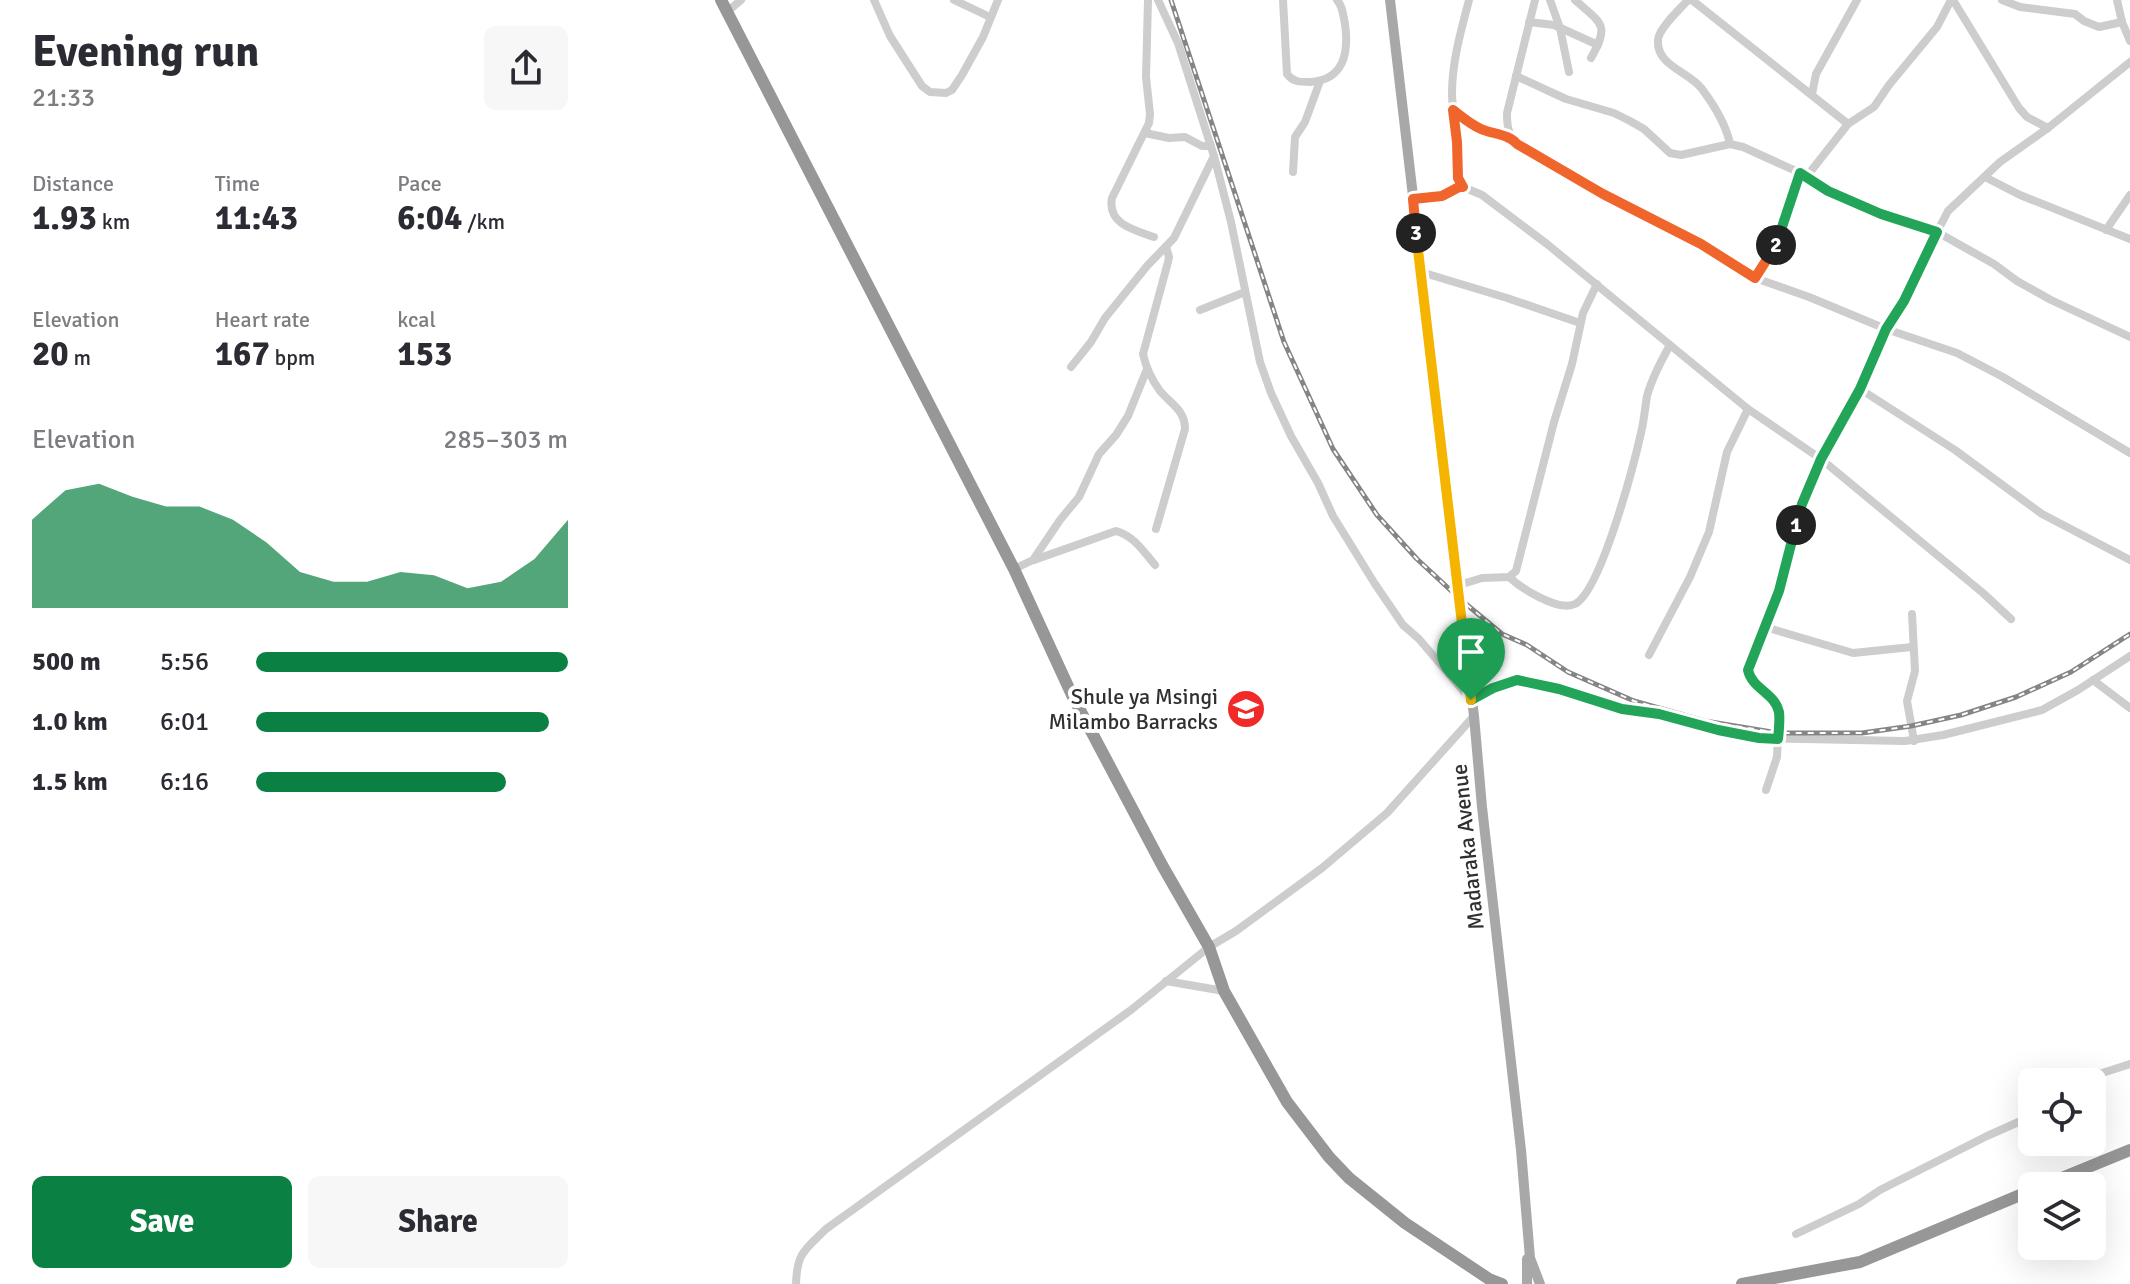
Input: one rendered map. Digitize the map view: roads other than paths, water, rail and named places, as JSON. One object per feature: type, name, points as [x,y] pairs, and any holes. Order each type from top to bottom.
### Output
[{"type":"highway","points":[[724,6],[1014,569],[1072,695],[1209,947],[1224,991],[1287,1102],[1329,1157],[1378,1202],[1495,1282]]},
{"type":"highway","points":[[2076,1172],[2130,1150]]},
{"type":"highway","points":[[1742,1284],[1860,1262],[2018,1196]]},
{"type":"main road","name":"Madaraka Avenue","points":[[1390,0],[1474,716],[1527,1213]]},
{"type":"main road","points":[[1527,1213],[1527,1284]]},
{"type":"main road","points":[[1527,1213],[1530,1258],[1540,1284]]},
{"type":"street","points":[[724,6],[741,0]]},
{"type":"street","points":[[874,0],[890,36],[922,86],[934,93],[952,90],[983,37],[998,0]]},
{"type":"street","points":[[954,0],[990,17]]},
{"type":"street","points":[[1148,0],[1146,77],[1150,114],[1145,133],[1112,198],[1110,208],[1118,221],[1127,227],[1154,237]]},
{"type":"street","points":[[1158,0],[1178,43],[1212,151],[1231,222],[1260,362],[1291,436],[1333,516],[1375,584],[1403,625],[1419,639],[1471,700],[1517,680],[1559,689],[1622,709],[1659,714],[1759,738],[1914,741],[2042,710],[2130,656]]},
{"type":"street","points":[[1283,0],[1287,74],[1296,81],[1320,81],[1335,73],[1343,60],[1346,34],[1342,5],[1337,0]]},
{"type":"street","points":[[1463,187],[1458,178],[1452,75],[1469,0]]},
{"type":"street","points":[[1535,0],[1507,113],[1507,127],[1517,144],[1603,194],[1701,244],[1755,278],[1957,353],[2130,453]]},
{"type":"street","points":[[1550,0],[1560,28],[1569,72]]},
{"type":"street","points":[[1575,0],[1603,30],[1591,58]]},
{"type":"street","points":[[1730,144],[1723,124],[1701,86],[1667,62],[1658,44],[1660,33],[1690,0],[1848,124]]},
{"type":"street","points":[[1812,94],[1816,74],[1857,0]]},
{"type":"street","points":[[1755,278],[1776,243],[1804,174],[1848,124],[1874,107],[1937,27],[1952,0],[2019,108],[2027,117],[2048,128]]},
{"type":"street","points":[[2002,0],[2020,7],[2075,14],[2099,27],[2122,22]]},
{"type":"street","points":[[2117,0],[2130,41]]},
{"type":"street","points":[[1529,22],[1549,24],[1598,45]]},
{"type":"street","points":[[1766,790],[1776,764],[1780,723],[1776,704],[1752,682],[1748,674],[1750,663],[1779,591],[1802,504],[1821,459],[1860,389],[1886,329],[1904,301],[1948,211],[2021,146],[2130,62]]},
{"type":"street","points":[[1516,76],[1566,99],[1622,117],[1644,129],[1670,153],[1681,155],[1730,144],[1743,147],[1804,174],[1828,191],[1855,203],[1937,232],[2051,300],[2130,337]]},
{"type":"street","points":[[1293,172],[1295,137],[1305,122],[1320,81]]},
{"type":"street","points":[[1453,110],[1479,128],[1512,138]]},
{"type":"street","points":[[1145,133],[1169,138],[1185,137],[1212,151]]},
{"type":"street","points":[[1071,367],[1105,318],[1179,231],[1212,151]]},
{"type":"street","points":[[1985,177],[2020,195],[2130,239]]},
{"type":"street","points":[[1413,199],[1442,196],[1459,187],[1482,195],[1597,284],[1748,409],[1821,459],[2011,619]]},
{"type":"street","points":[[2106,230],[2130,195]]},
{"type":"street","points":[[1156,529],[1185,429],[1182,413],[1161,391],[1147,369],[1143,354],[1168,262],[1166,247]]},
{"type":"street","points":[[1421,272],[1580,323]]},
{"type":"street","points":[[1509,577],[1518,566],[1580,323],[1597,284]]},
{"type":"street","points":[[1200,310],[1245,292]]},
{"type":"street","points":[[1459,585],[1482,578],[1509,577],[1532,593],[1567,606],[1586,593],[1598,569],[1627,486],[1648,395],[1670,345]]},
{"type":"street","points":[[1033,560],[1079,497],[1099,454],[1122,426],[1147,369]]},
{"type":"street","points":[[1860,389],[1955,450],[2042,514],[2130,560]]},
{"type":"street","points":[[1649,655],[1690,577],[1709,532],[1727,452],[1748,409]]},
{"type":"street","points":[[1014,569],[1116,531],[1134,540],[1155,565]]},
{"type":"street","points":[[1912,614],[1915,671],[1907,709],[1914,741]]},
{"type":"street","points":[[1765,627],[1853,653],[1912,647]]},
{"type":"street","points":[[2093,680],[2130,708]]},
{"type":"street","points":[[796,1284],[801,1254],[826,1229],[1099,1034],[1209,947],[1280,900],[1353,844],[1387,813],[1474,716]]},
{"type":"street","points":[[1165,981],[1224,991]]},
{"type":"street","points":[[2106,1072],[2130,1064]]},
{"type":"street","points":[[1796,1234],[2018,1122]]},
{"type":"railway","points":[[1171,0],[1284,342],[1333,449],[1377,515],[1417,559],[1502,634],[1527,645],[1568,672],[1634,701],[1705,721],[1778,733],[1862,733],[1961,715],[2016,697],[2071,672],[2130,634]]},
{"type":"place","name":"Shule ya Msingi Milambo Barracks","points":[[1246,709]]}]
